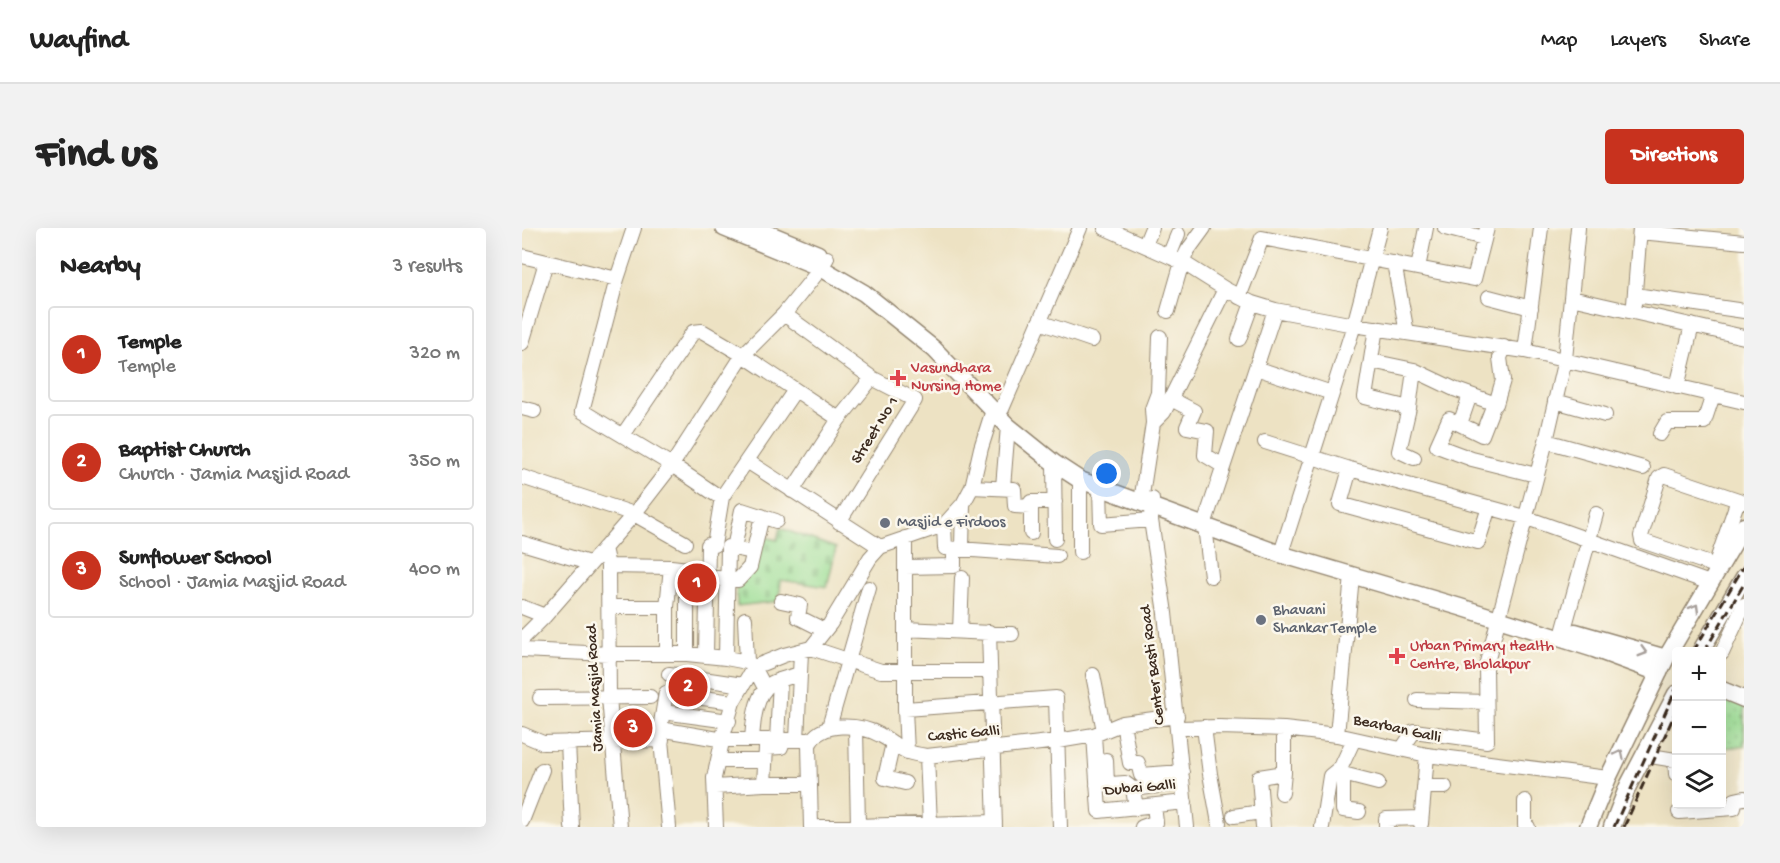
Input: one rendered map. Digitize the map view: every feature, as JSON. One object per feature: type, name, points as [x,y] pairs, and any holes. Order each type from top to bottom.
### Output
[{"type":"main road","points":[[724,228],[824,263]]},
{"type":"main road","points":[[755,228],[874,287],[899,306],[940,343],[984,388],[1008,426],[1054,463],[1080,480],[1100,489],[1205,523],[1499,614],[1594,649],[1662,666]]},
{"type":"main road","points":[[997,410],[1057,457],[1149,505]]},
{"type":"main road","points":[[1205,523],[1280,554],[1352,576],[1499,614],[1564,628],[1662,666]]},
{"type":"main road","points":[[1590,826],[1608,778],[1662,666],[1710,583],[1738,528]]},
{"type":"main road","points":[[1702,647],[1744,577]]},
{"type":"main road","points":[[1726,692],[1744,699]]},
{"type":"main road","points":[[1596,807],[1614,821],[1628,786],[1673,701]]},
{"type":"main road","points":[[1633,726],[1654,736]]},
{"type":"street","points":[[634,228],[616,279],[582,411],[722,497]]},
{"type":"street","points":[[1145,245],[1152,228]]},
{"type":"street","points":[[1168,311],[1182,262],[1204,228]]},
{"type":"street","points":[[1283,547],[1354,325],[1380,228]]},
{"type":"street","points":[[1418,268],[1426,228]]},
{"type":"street","points":[[1239,339],[1246,300],[1265,233],[1372,259],[1474,279],[1485,233],[1445,228]]},
{"type":"street","points":[[1526,351],[1541,228]]},
{"type":"street","points":[[1402,750],[1414,731],[1487,741],[1486,666],[1546,441],[1565,359],[1578,228]]},
{"type":"street","points":[[764,784],[766,748],[781,747],[786,740],[806,650],[830,624],[870,558],[880,547],[944,525],[963,504],[972,487],[981,448],[1039,322],[1076,229]]},
{"type":"street","points":[[1114,230],[1182,262],[1246,300],[1275,310],[1354,325],[1526,351],[1744,402]]},
{"type":"street","points":[[1633,312],[1640,230],[1744,242]]},
{"type":"street","points":[[1169,256],[1178,234]]},
{"type":"street","points":[[522,256],[616,279]]},
{"type":"street","points":[[523,336],[546,262]]},
{"type":"street","points":[[522,639],[634,514],[672,465],[743,355],[784,314],[824,263]]},
{"type":"street","points":[[1394,263],[1407,333]]},
{"type":"street","points":[[1153,423],[1164,412],[1171,399],[1225,289]]},
{"type":"street","points":[[1635,295],[1744,311]]},
{"type":"street","points":[[1489,297],[1532,308]]},
{"type":"street","points":[[1571,297],[1744,338]]},
{"type":"street","points":[[1211,576],[1205,523],[1275,310]]},
{"type":"street","name":"Street No 1","points":[[784,314],[872,378],[915,400],[839,522]]},
{"type":"street","points":[[1039,322],[1092,340]]},
{"type":"street","points":[[1677,387],[1692,326]]},
{"type":"street","points":[[1376,328],[1365,398],[1409,408]]},
{"type":"street","points":[[623,435],[693,332],[702,331],[743,355],[839,419]]},
{"type":"street","name":"Center Basti Road","points":[[1160,337],[1158,393],[1152,409],[1149,505],[1178,722],[1187,827]]},
{"type":"street","points":[[1504,347],[1500,358],[1503,380],[1496,404],[1494,404],[1482,435],[1449,420],[1437,446],[1472,459],[1536,475]]},
{"type":"street","points":[[1371,361],[1414,370],[1494,404]]},
{"type":"street","points":[[1256,368],[1332,393]]},
{"type":"street","points":[[1414,370],[1409,408],[1399,451],[1414,458]]},
{"type":"street","points":[[792,491],[839,419],[872,378]]},
{"type":"street","points":[[706,656],[708,545],[714,545],[722,497],[795,390]]},
{"type":"street","points":[[1460,424],[1470,395]]},
{"type":"street","points":[[1660,434],[1666,422],[1704,422],[1713,395]]},
{"type":"street","points":[[1171,399],[1194,411],[1187,427],[1207,430],[1205,455],[1223,466]]},
{"type":"street","points":[[1555,401],[1605,415]]},
{"type":"street","points":[[1003,488],[1008,426]]},
{"type":"street","points":[[1546,441],[1643,468]]},
{"type":"street","points":[[1265,442],[1350,469],[1524,517],[1710,583]]},
{"type":"street","points":[[747,461],[880,547]]},
{"type":"street","points":[[1054,463],[1055,539]]},
{"type":"street","points":[[1350,469],[1340,504],[1478,542],[1489,507]]},
{"type":"street","points":[[1664,475],[1741,501],[1738,528],[1716,564],[1713,565],[1642,541],[1641,536],[1659,478],[1664,475]]},
{"type":"street","points":[[522,477],[634,514],[684,543]]},
{"type":"street","points":[[1080,480],[1080,552]]},
{"type":"street","points":[[972,487],[1014,489],[1015,506],[1031,507]]},
{"type":"street","points":[[1100,489],[1101,524],[1149,505]]},
{"type":"street","points":[[1031,533],[1031,502],[1055,502]]},
{"type":"street","points":[[905,567],[954,566],[963,504]]},
{"type":"street","points":[[734,548],[742,510],[777,521]]},
{"type":"street","points":[[1564,628],[1596,514]]},
{"type":"street","points":[[608,566],[671,567],[738,580],[750,567],[762,516]]},
{"type":"street","points":[[944,525],[945,548],[1057,556]]},
{"type":"street","points":[[905,538],[904,709],[907,752]]},
{"type":"street","points":[[522,543],[589,563]]},
{"type":"street","points":[[726,658],[728,547],[753,552]]},
{"type":"street","name":"Jamia Masjid Road","points":[[604,548],[608,566],[609,697],[620,827]]},
{"type":"street","points":[[667,654],[667,607],[671,567]]},
{"type":"street","points":[[1337,735],[1352,576]]},
{"type":"street","points":[[960,631],[962,578]]},
{"type":"street","points":[[811,827],[809,745],[812,740],[829,728],[869,588]]},
{"type":"street","points":[[687,593],[687,654]]},
{"type":"street","points":[[781,601],[800,605],[798,617],[824,630]]},
{"type":"street","points":[[1725,647],[1744,605]]},
{"type":"street","points":[[609,607],[667,607]]},
{"type":"street","points":[[522,608],[545,616]]},
{"type":"street","points":[[745,619],[750,664],[765,688]]},
{"type":"street","points":[[904,629],[1012,634]]},
{"type":"street","points":[[820,827],[995,825],[988,632]]},
{"type":"street","points":[[522,650],[609,654],[687,654],[726,658],[750,664],[806,650],[881,671],[989,671]]},
{"type":"street","points":[[716,827],[714,778],[733,702],[750,664]]},
{"type":"street","points":[[669,674],[742,685]]},
{"type":"street","points":[[752,740],[753,716],[765,688],[799,674]]},
{"type":"street","name":"Dubai Galli","points":[[1093,675],[1102,784],[1099,811],[1185,801]]},
{"type":"street","points":[[780,680],[786,740]]},
{"type":"street","points":[[669,827],[661,734],[666,693],[733,702]]},
{"type":"street","points":[[540,698],[650,697]]},
{"type":"street","points":[[904,709],[1056,698],[1060,827]]},
{"type":"street","points":[[1417,700],[1486,702]]},
{"type":"street","points":[[663,712],[729,721]]},
{"type":"street","name":"Castic Galli","points":[[829,728],[856,728],[878,733],[907,752],[927,756],[1058,741],[1099,733],[1123,723],[1178,722]]},
{"type":"street","name":"Bearban Galli","points":[[1178,722],[1204,727],[1284,729],[1337,735],[1426,755],[1608,778]]},
{"type":"street","points":[[1123,723],[1130,763],[1138,763],[1141,775],[1182,777]]},
{"type":"street","points":[[1204,727],[1219,823]]},
{"type":"street","points":[[856,728],[858,826]]},
{"type":"street","points":[[1282,793],[1284,729]]},
{"type":"street","points":[[522,734],[543,743],[614,741],[661,734],[724,740],[812,740]]},
{"type":"street","points":[[1354,739],[1342,770],[1343,810],[1359,812]]},
{"type":"street","points":[[568,742],[572,827]]},
{"type":"street","points":[[893,743],[885,778],[905,783]]},
{"type":"street","points":[[1386,827],[1386,819],[1421,821],[1426,755]]},
{"type":"street","points":[[1645,755],[1672,759]]},
{"type":"street","points":[[927,756],[930,824]]},
{"type":"street","points":[[1106,760],[1102,784],[1125,783],[1133,789],[1136,808]]},
{"type":"street","points":[[719,761],[765,761]]},
{"type":"street","points":[[1322,827],[1330,776],[1342,770],[1378,783]]},
{"type":"street","points":[[522,821],[542,771]]},
{"type":"street","points":[[1263,827],[1259,777],[1284,773]]},
{"type":"street","points":[[1133,789],[1182,777]]},
{"type":"street","points":[[715,787],[810,784]]},
{"type":"street","points":[[1424,787],[1445,788]]},
{"type":"street","points":[[1726,808],[1734,808],[1735,800],[1744,798]]},
{"type":"street","points":[[1525,801],[1528,827]]},
{"type":"street","points":[[1142,827],[1156,822],[1154,806]]},
{"type":"street","points":[[1679,809],[1680,827]]},
{"type":"street","points":[[1234,816],[1261,812]]},
{"type":"green space","points":[[780,528],[836,548],[827,587],[781,580],[779,601],[737,606],[736,582],[761,536],[777,540]]},
{"type":"green space","points":[[1726,697],[1744,703],[1744,746],[1726,748]]},
{"type":"railway","points":[[1696,647],[1744,566]]},
{"type":"railway","points":[[1707,647],[1744,584]]},
{"type":"railway","points":[[1614,827],[1672,698]]},
{"type":"railway","points":[[1624,827],[1672,720]]},
{"type":"place","name":"Vasundhara Nursing Home","points":[[898,378]]},
{"type":"place","name":"Masjid e Firdoos","points":[[885,523]]},
{"type":"place","name":"Temple","points":[[697,583]]},
{"type":"place","name":"Bhavani Shankar Temple","points":[[1261,620]]},
{"type":"place","name":"Urban Primary Health Centre, Bholakpur","points":[[1397,656]]},
{"type":"place","name":"Baptist Church","points":[[688,687]]},
{"type":"place","name":"Sunflower School","points":[[633,728]]}]
